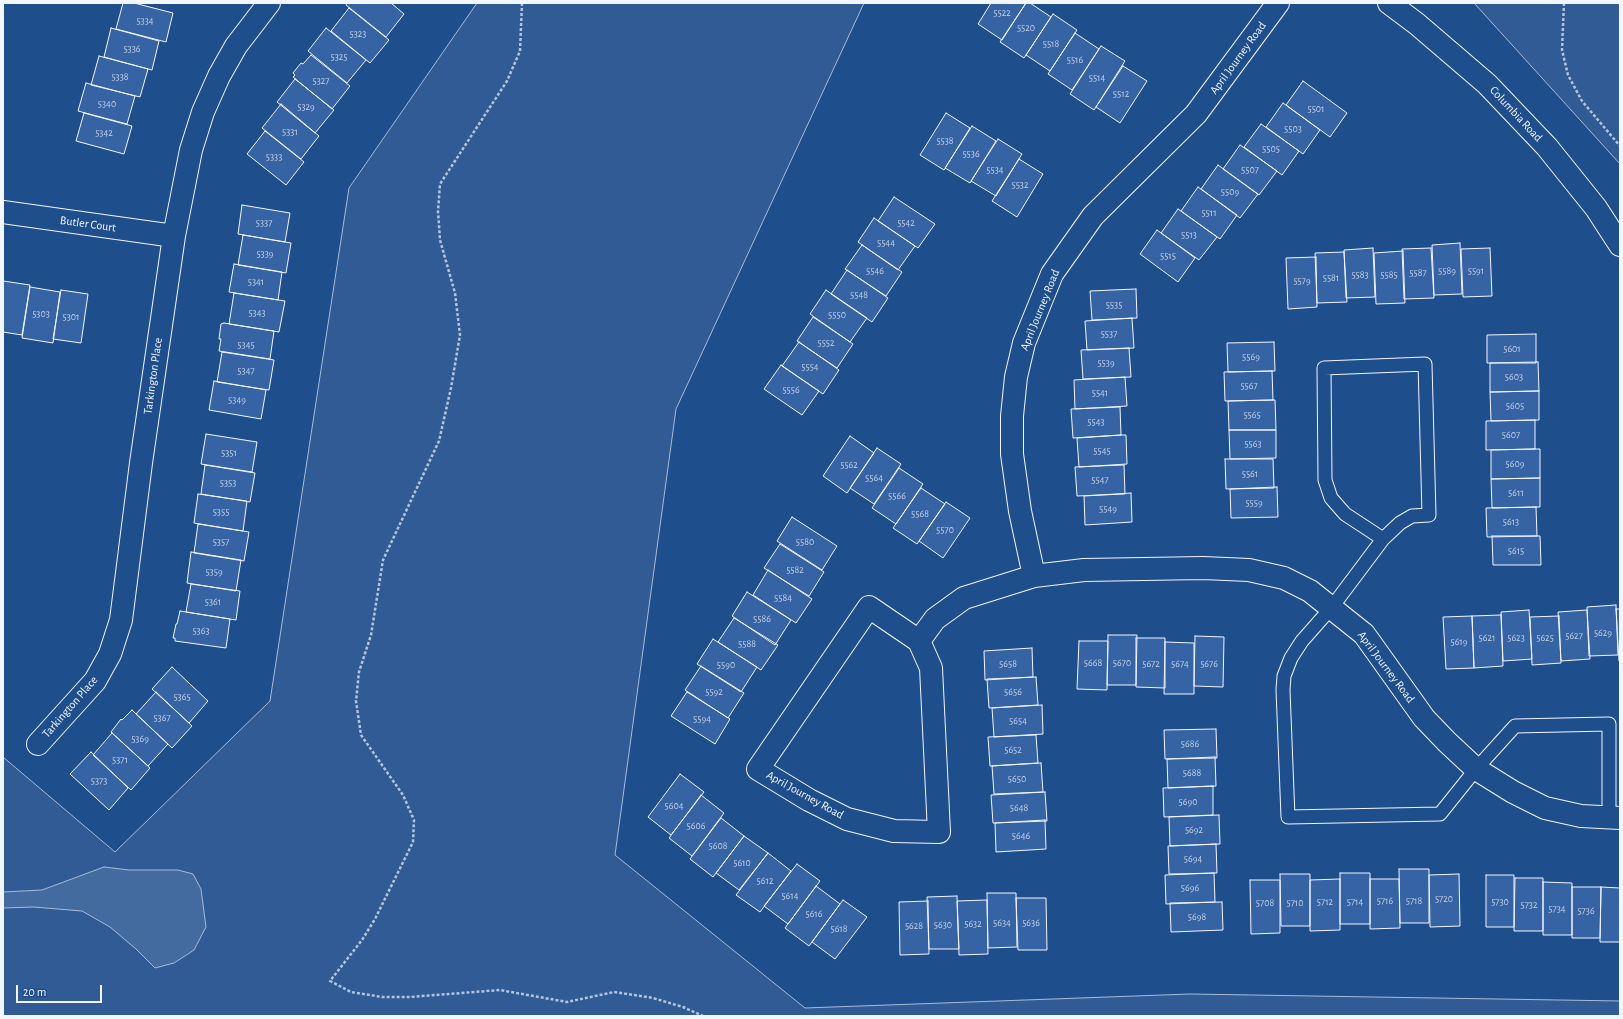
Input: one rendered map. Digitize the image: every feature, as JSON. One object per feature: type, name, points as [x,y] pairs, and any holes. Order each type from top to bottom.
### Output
[{"type":"street","name":"Tarkington Place","points":[[38,744],[95,681],[110,654],[120,620],[174,236],[191,150],[203,112],[219,76],[236,46],[269,3]]},
{"type":"street","name":"April Journey Road","points":[[1034,576],[1020,511],[1012,454],[1012,416],[1016,377],[1024,343],[1052,274],[1093,216],[1196,114],[1278,3]]},
{"type":"street","name":"Columbia Road","points":[[1389,3],[1417,24],[1487,84],[1547,148],[1596,208],[1620,245]]},
{"type":"street","name":"Butler Court","points":[[3,212],[174,236]]},
{"type":"street","name":"April Journey Road","points":[[919,641],[935,619],[964,598],[1034,576],[1084,570],[1203,568],[1249,570],[1284,578],[1310,592],[1332,607],[1364,634],[1424,718],[1446,742],[1476,769],[1513,792],[1545,808],[1615,819]]},
{"type":"street","name":"April Journey Road","points":[[869,607],[919,641],[931,668],[939,832],[894,831],[847,819],[808,800],[758,769],[869,607]]},
{"type":"lane","points":[[1383,539],[1345,514],[1331,498],[1325,480],[1324,368],[1425,364],[1429,515],[1412,516],[1400,523],[1383,539],[1332,607],[1302,642],[1291,658],[1284,676],[1288,817],[1440,814],[1476,769],[1515,726],[1609,724],[1615,819]]},
{"type":"path","points":[[522,3],[520,51],[507,81],[440,184],[438,211],[440,240],[455,293],[460,335],[451,388],[439,441],[384,560],[371,635],[358,672],[356,701],[361,735],[380,765],[403,795],[414,820],[412,842],[362,940],[330,981],[351,992],[382,997],[500,990],[567,1002],[614,992],[653,998],[683,1007],[703,1016]]},
{"type":"path","points":[[1564,3],[1562,50],[1568,75],[1582,101],[1620,146]]},
{"type":"shaded area","points":[[477,3],[864,3],[676,409],[615,855],[805,1008],[1190,994],[1620,1001],[1620,1016],[3,1016],[3,757],[115,852],[270,701],[349,188]]},
{"type":"shaded area","points":[[1474,3],[1620,3],[1620,164]]},
{"type":"shaded area","points":[[104,867],[129,870],[178,870],[193,874],[201,889],[206,927],[194,950],[174,963],[155,968],[136,949],[110,927],[82,911],[33,907],[3,908],[3,892],[42,890]]},
{"type":"building","points":[[123,3],[134,3],[173,13],[166,42],[116,29]]},
{"type":"building","points":[[347,3],[391,3],[404,14],[386,37],[346,5]]},
{"type":"building","points":[[991,3],[1026,3],[1002,40],[978,24]]},
{"type":"building","points":[[1026,3],[1030,3],[1051,17],[1024,58],[1000,42]]},
{"type":"building","points":[[349,8],[389,40],[370,63],[331,31]]},
{"type":"building","points":[[1053,14],[1077,30],[1050,71],[1026,55]]},
{"type":"building","points":[[111,28],[159,41],[152,70],[104,57]]},
{"type":"building","points":[[326,28],[366,60],[347,83],[308,51]]},
{"type":"building","points":[[1075,33],[1099,49],[1072,90],[1048,74]]},
{"type":"building","points":[[1101,46],[1125,61],[1094,110],[1070,94]]},
{"type":"building","points":[[311,55],[350,86],[332,109],[293,77],[295,75],[293,73],[301,63],[303,64]]},
{"type":"building","points":[[99,56],[148,69],[140,97],[91,85]]},
{"type":"building","points":[[1123,66],[1147,81],[1120,123],[1096,107]]},
{"type":"building","points":[[295,79],[334,110],[315,133],[277,102]]},
{"type":"building","points":[[1303,81],[1347,113],[1330,137],[1286,105]]},
{"type":"building","points":[[86,83],[135,96],[127,124],[78,111]]},
{"type":"building","points":[[1283,103],[1320,130],[1303,154],[1266,127]]},
{"type":"building","points":[[281,104],[319,136],[301,159],[262,128]]},
{"type":"building","points":[[84,113],[132,126],[124,154],[76,141]]},
{"type":"building","points":[[946,113],[970,128],[944,170],[920,155]]},
{"type":"building","points":[[1261,124],[1299,151],[1282,175],[1244,147]]},
{"type":"building","points":[[972,126],[996,141],[970,183],[945,168]]},
{"type":"building","points":[[265,131],[304,162],[286,185],[247,154]]},
{"type":"building","points":[[998,139],[1022,154],[996,196],[971,181]]},
{"type":"building","points":[[1240,145],[1277,171],[1259,195],[1223,169]]},
{"type":"building","points":[[1019,159],[1043,174],[1017,217],[992,201]]},
{"type":"building","points":[[1218,165],[1258,194],[1240,218],[1201,189]]},
{"type":"building","points":[[1198,187],[1237,215],[1220,239],[1181,211]]},
{"type":"building","points":[[894,197],[935,224],[918,248],[878,221]]},
{"type":"building","points":[[242,205],[290,213],[285,242],[238,234]]},
{"type":"building","points":[[1178,209],[1217,237],[1199,260],[1161,233]]},
{"type":"building","points":[[874,218],[915,246],[898,270],[858,242]]},
{"type":"building","points":[[1157,230],[1195,258],[1178,282],[1140,254]]},
{"type":"building","points":[[243,235],[291,243],[286,273],[238,265]]},
{"type":"building","points":[[1460,243],[1462,294],[1434,295],[1432,245]]},
{"type":"building","points":[[862,245],[902,272],[886,296],[845,269]]},
{"type":"building","points":[[1373,248],[1375,297],[1346,298],[1344,250]]},
{"type":"building","points":[[1431,248],[1434,298],[1404,299],[1402,249]]},
{"type":"building","points":[[1490,248],[1492,296],[1463,297],[1461,249]]},
{"type":"building","points":[[1403,251],[1405,303],[1376,304],[1374,253]]},
{"type":"building","points":[[1344,252],[1347,302],[1317,303],[1315,253]]},
{"type":"building","points":[[1316,257],[1317,307],[1288,309],[1286,258]]},
{"type":"building","points":[[234,264],[282,272],[278,300],[229,292]]},
{"type":"building","points":[[847,270],[888,298],[872,322],[831,294]]},
{"type":"building","points":[[3,281],[30,285],[22,335],[3,332]]},
{"type":"building","points":[[30,287],[60,292],[53,343],[22,338]]},
{"type":"building","points":[[1136,289],[1137,318],[1092,320],[1090,291]]},
{"type":"building","points":[[61,290],[88,294],[81,343],[53,339]]},
{"type":"building","points":[[826,290],[867,318],[850,342],[810,314]]},
{"type":"building","points":[[234,293],[285,301],[279,332],[229,324]]},
{"type":"building","points":[[813,317],[853,344],[837,368],[797,341]]},
{"type":"building","points":[[1132,318],[1134,348],[1087,350],[1085,321]]},
{"type":"building","points":[[224,323],[274,331],[270,359],[219,351],[221,324]]},
{"type":"building","points":[[1536,334],[1536,363],[1487,363],[1487,335]]},
{"type":"building","points":[[799,342],[839,370],[823,394],[782,366]]},
{"type":"building","points":[[1274,342],[1275,371],[1228,372],[1227,343]]},
{"type":"building","points":[[1129,348],[1131,377],[1083,379],[1081,350]]},
{"type":"building","points":[[222,352],[274,360],[269,390],[217,382]]},
{"type":"building","points":[[1538,362],[1539,391],[1490,392],[1490,363]]},
{"type":"building","points":[[781,365],[819,391],[802,415],[764,389]]},
{"type":"building","points":[[1272,371],[1273,400],[1225,401],[1224,372]]},
{"type":"building","points":[[1125,377],[1127,406],[1075,409],[1074,380]]},
{"type":"building","points":[[214,381],[266,390],[261,419],[209,410]]},
{"type":"building","points":[[1539,391],[1539,420],[1491,421],[1490,392]]},
{"type":"building","points":[[1275,400],[1276,430],[1229,430],[1228,401]]},
{"type":"building","points":[[1120,407],[1121,435],[1073,438],[1071,409]]},
{"type":"building","points":[[1535,420],[1535,449],[1486,450],[1486,421]]},
{"type":"building","points":[[1229,430],[1276,430],[1276,458],[1230,459]]},
{"type":"building","points":[[206,434],[257,442],[252,472],[201,464]]},
{"type":"building","points":[[1126,435],[1127,464],[1079,467],[1077,438]]},
{"type":"building","points":[[850,436],[874,453],[847,493],[823,476]]},
{"type":"building","points":[[877,448],[901,464],[874,504],[850,488]]},
{"type":"building","points":[[1540,449],[1540,478],[1491,479],[1491,450]]},
{"type":"building","points":[[1225,459],[1273,459],[1274,488],[1226,489]]},
{"type":"building","points":[[205,465],[255,473],[250,502],[201,494]]},
{"type":"building","points":[[1124,465],[1125,494],[1077,496],[1075,467]]},
{"type":"building","points":[[899,468],[923,484],[896,524],[872,508]]},
{"type":"building","points":[[1540,478],[1540,507],[1492,508],[1491,479]]},
{"type":"building","points":[[1277,487],[1278,517],[1231,518],[1230,489]]},
{"type":"building","points":[[921,488],[945,504],[917,544],[893,528]]},
{"type":"building","points":[[1131,493],[1132,522],[1085,525],[1084,496]]},
{"type":"building","points":[[198,494],[247,501],[243,531],[194,523]]},
{"type":"building","points":[[946,502],[970,518],[943,558],[919,541]]},
{"type":"building","points":[[1536,507],[1537,536],[1487,537],[1486,508]]},
{"type":"building","points":[[792,517],[837,546],[822,570],[777,541]]},
{"type":"building","points":[[198,524],[249,532],[244,561],[194,553]]},
{"type":"building","points":[[1492,536],[1540,536],[1541,565],[1493,565]]},
{"type":"building","points":[[780,544],[824,572],[809,596],[764,568]]},
{"type":"building","points":[[191,552],[241,560],[236,591],[187,583]]},
{"type":"building","points":[[768,570],[812,599],[796,623],[753,595]]},
{"type":"building","points":[[191,584],[240,591],[236,620],[186,612]]},
{"type":"building","points":[[747,592],[791,620],[775,645],[732,616]]},
{"type":"building","points":[[1616,605],[1618,655],[1589,656],[1587,607]]},
{"type":"building","points":[[1616,609],[1620,609],[1620,661],[1619,661]]},
{"type":"building","points":[[1529,610],[1532,659],[1503,661],[1501,612]]},
{"type":"building","points":[[1587,610],[1590,659],[1561,661],[1558,612]]},
{"type":"building","points":[[180,611],[230,619],[226,648],[175,641],[175,638],[173,638]]},
{"type":"building","points":[[1501,615],[1503,666],[1474,668],[1472,616]]},
{"type":"building","points":[[1472,616],[1474,668],[1446,669],[1443,617]]},
{"type":"building","points":[[1559,616],[1561,663],[1532,665],[1530,617]]},
{"type":"building","points":[[734,618],[778,645],[761,670],[718,642]]},
{"type":"building","points":[[1108,635],[1137,635],[1136,685],[1107,685]]},
{"type":"building","points":[[1195,636],[1224,637],[1223,687],[1194,686]]},
{"type":"building","points":[[1136,638],[1165,638],[1165,688],[1136,687]]},
{"type":"building","points":[[713,639],[757,667],[741,692],[697,664]]},
{"type":"building","points":[[1079,641],[1108,641],[1107,690],[1077,689]]},
{"type":"building","points":[[1165,642],[1194,643],[1194,694],[1164,694]]},
{"type":"building","points":[[1032,648],[1033,677],[985,680],[984,651]]},
{"type":"building","points":[[701,666],[744,693],[728,718],[685,690]]},
{"type":"building","points":[[172,667],[208,701],[189,723],[152,689]]},
{"type":"building","points":[[1036,677],[1038,705],[989,708],[987,679]]},
{"type":"building","points":[[156,692],[192,726],[172,748],[136,714]]},
{"type":"building","points":[[687,692],[730,719],[715,744],[671,716]]},
{"type":"building","points":[[1042,705],[1043,734],[994,737],[992,708]]},
{"type":"building","points":[[132,710],[168,744],[148,766],[111,732],[121,719],[122,720]]},
{"type":"building","points":[[1216,729],[1217,758],[1165,759],[1164,730]]},
{"type":"building","points":[[112,733],[150,768],[131,790],[93,755]]},
{"type":"building","points":[[1036,735],[1038,763],[990,766],[988,737]]},
{"type":"building","points":[[91,752],[128,788],[109,810],[70,774]]},
{"type":"building","points":[[1215,757],[1216,786],[1168,788],[1167,759]]},
{"type":"building","points":[[1041,763],[1043,792],[994,794],[992,766]]},
{"type":"building","points":[[680,774],[704,792],[671,835],[648,817]]},
{"type":"building","points":[[1213,786],[1213,815],[1164,817],[1163,788]]},
{"type":"building","points":[[1045,792],[1047,821],[993,823],[991,795]]},
{"type":"building","points":[[701,795],[724,813],[692,856],[669,838]]},
{"type":"building","points":[[1219,815],[1220,844],[1170,846],[1169,817]]},
{"type":"building","points":[[721,818],[744,836],[713,877],[690,859]]},
{"type":"building","points":[[1045,820],[1046,849],[996,852],[995,823]]},
{"type":"building","points":[[744,836],[768,853],[739,890],[716,873]]},
{"type":"building","points":[[1216,844],[1217,873],[1169,874],[1168,846]]},
{"type":"building","points":[[768,853],[791,871],[760,912],[736,895]]},
{"type":"building","points":[[797,864],[820,881],[788,924],[764,906]]},
{"type":"building","points":[[1399,869],[1429,869],[1429,923],[1400,923]]},
{"type":"building","points":[[1214,873],[1215,902],[1166,904],[1165,875]]},
{"type":"building","points":[[1340,873],[1370,873],[1370,924],[1340,924]]},
{"type":"building","points":[[1280,874],[1310,874],[1310,926],[1281,926]]},
{"type":"building","points":[[1459,874],[1460,926],[1430,927],[1429,875]]},
{"type":"building","points":[[1486,875],[1514,875],[1514,927],[1486,927]]},
{"type":"building","points":[[1515,878],[1543,878],[1543,931],[1514,931]]},
{"type":"building","points":[[1340,879],[1340,930],[1310,931],[1310,880]]},
{"type":"building","points":[[1370,879],[1399,879],[1400,928],[1370,929]]},
{"type":"building","points":[[1250,880],[1280,880],[1280,933],[1251,934]]},
{"type":"building","points":[[1543,882],[1572,883],[1572,935],[1543,935]]},
{"type":"building","points":[[816,886],[840,904],[809,946],[785,928]]},
{"type":"building","points":[[1572,887],[1601,887],[1600,938],[1572,938]]},
{"type":"building","points":[[1601,887],[1620,888],[1620,942],[1600,942]]},
{"type":"building","points":[[987,893],[1016,893],[1017,947],[988,948]]},
{"type":"building","points":[[957,896],[959,949],[929,949],[927,897]]},
{"type":"building","points":[[1016,898],[1046,898],[1047,950],[1018,950]]},
{"type":"building","points":[[843,900],[867,917],[835,959],[812,942]]},
{"type":"building","points":[[987,900],[988,954],[959,955],[957,901]]},
{"type":"building","points":[[928,901],[929,954],[900,955],[899,902]]},
{"type":"building","points":[[1222,902],[1223,930],[1171,932],[1170,903]]}]
